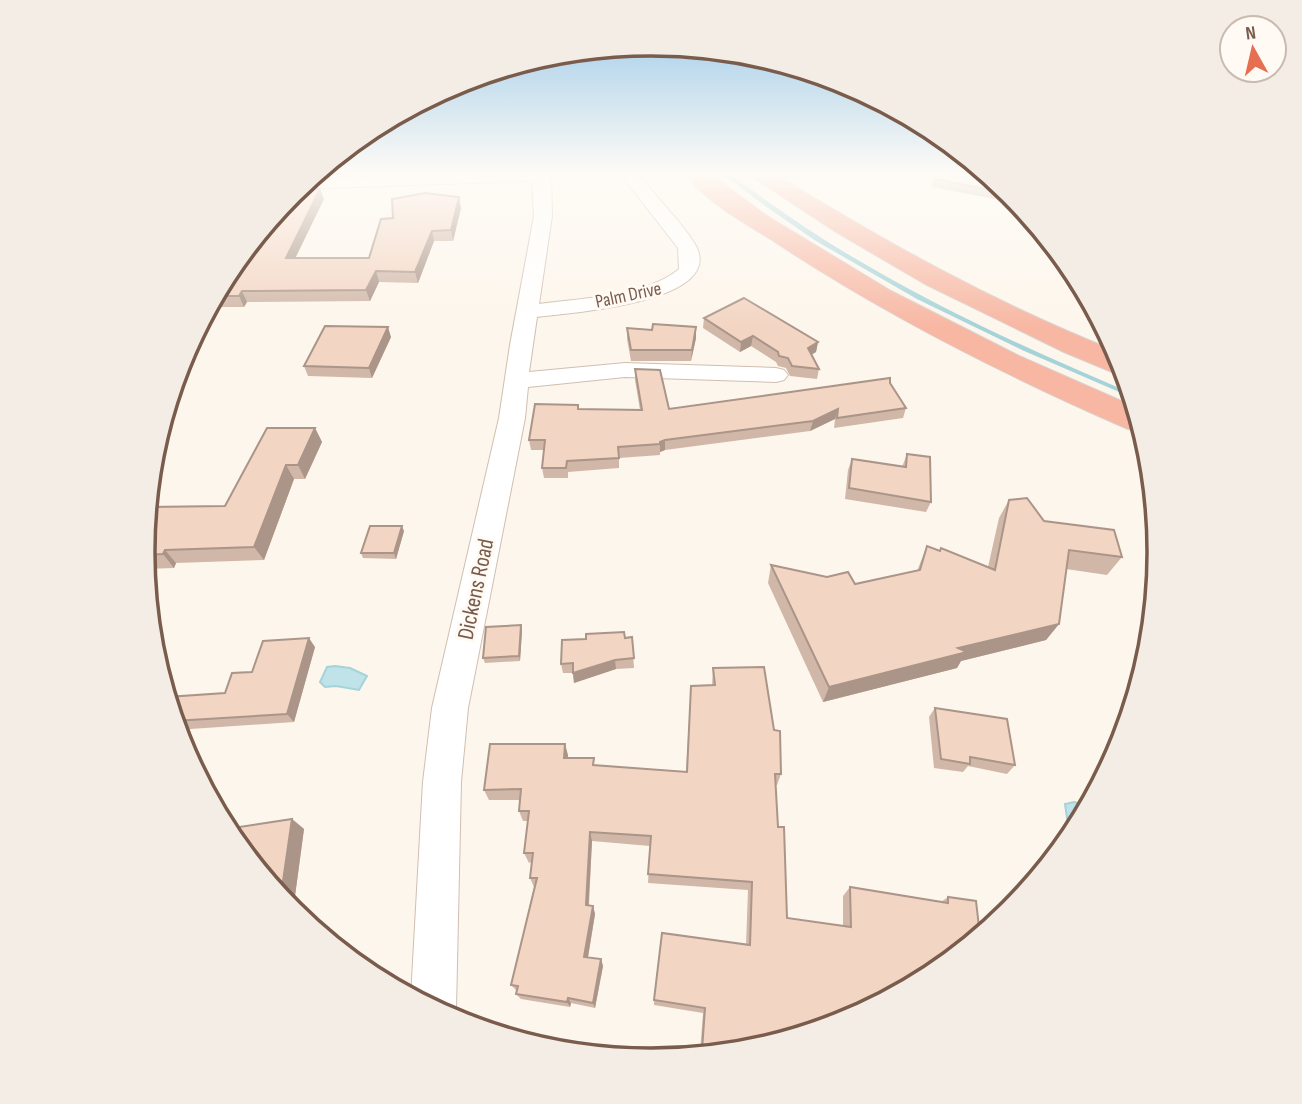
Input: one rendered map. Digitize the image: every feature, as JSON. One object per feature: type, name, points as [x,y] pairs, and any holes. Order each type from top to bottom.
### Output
[{"type":"highway","points":[[763,224],[850,281],[1024,371],[1128,416]]},
{"type":"highway","points":[[842,224],[917,269],[995,309],[1107,358]]},
{"type":"street","name":"Dickens Road","points":[[433,998],[442,782],[450,708],[512,418],[542,224]]},
{"type":"street","name":"Palm Drive","points":[[527,312],[652,292],[675,283],[686,273],[691,260],[687,247],[668,224]]},
{"type":"street","points":[[516,381],[625,370],[776,375]]},
{"type":"water","points":[[327,667],[350,668],[367,676],[359,690],[325,687],[320,682]]},
{"type":"water","points":[[1079,803],[1067,821],[1065,804]]},
{"type":"building","points":[[279,224],[303,224],[286,258],[369,258],[380,224],[453,224],[451,230],[432,231],[415,272],[376,271],[366,290],[242,291],[239,296],[226,296],[257,250]]},
{"type":"building","points":[[744,298],[818,342],[808,348],[819,369],[792,366],[788,358],[779,356],[778,352],[753,336],[741,342],[704,318]]},
{"type":"building","points":[[653,324],[696,327],[692,350],[631,350],[627,328],[652,330]]},
{"type":"building","points":[[325,326],[388,327],[369,368],[304,366]]},
{"type":"building","points":[[635,369],[660,370],[669,409],[890,378],[890,383],[906,408],[837,418],[838,409],[813,421],[665,440],[660,444],[618,447],[619,458],[567,461],[566,468],[542,468],[545,440],[529,440],[535,404],[578,405],[578,409],[642,410]]},
{"type":"building","points":[[267,428],[315,428],[298,465],[286,465],[254,547],[165,550],[163,554],[155,554],[157,507],[225,506]]},
{"type":"building","points":[[907,454],[930,457],[931,502],[849,488],[852,459],[906,467]]},
{"type":"building","points":[[1027,498],[1044,521],[1114,530],[1122,557],[1069,550],[1059,624],[958,648],[967,652],[829,687],[771,565],[827,577],[848,572],[855,584],[920,570],[927,546],[940,551],[941,548],[995,570],[1009,500]]},
{"type":"building","points":[[370,526],[402,526],[394,553],[361,553]]},
{"type":"building","points":[[521,625],[519,656],[483,658],[486,627]]},
{"type":"building","points":[[624,632],[625,638],[632,637],[634,658],[615,660],[573,673],[573,663],[561,664],[562,640],[586,639],[586,634]]},
{"type":"building","points":[[309,638],[287,714],[185,720],[177,696],[225,693],[232,673],[252,672],[263,641]]},
{"type":"building","points":[[764,667],[774,730],[780,731],[781,774],[775,774],[778,827],[784,827],[787,918],[851,927],[850,887],[948,903],[948,897],[976,901],[979,924],[953,946],[899,982],[841,1010],[779,1031],[702,1045],[705,1008],[654,1000],[662,933],[750,945],[752,882],[648,874],[651,836],[590,832],[586,905],[593,906],[584,957],[601,959],[593,1003],[516,994],[518,986],[511,985],[537,878],[530,878],[533,853],[524,853],[529,811],[519,811],[521,789],[484,790],[490,744],[565,744],[564,758],[594,758],[593,765],[687,772],[691,686],[715,685],[713,668]]},
{"type":"building","points":[[935,708],[1007,719],[1015,765],[970,757],[970,764],[941,759]]},
{"type":"building","points":[[292,819],[283,884],[257,854],[238,827]]},
{"type":"waterway","points":[[795,224],[920,298],[1025,349],[1120,391]]}]
